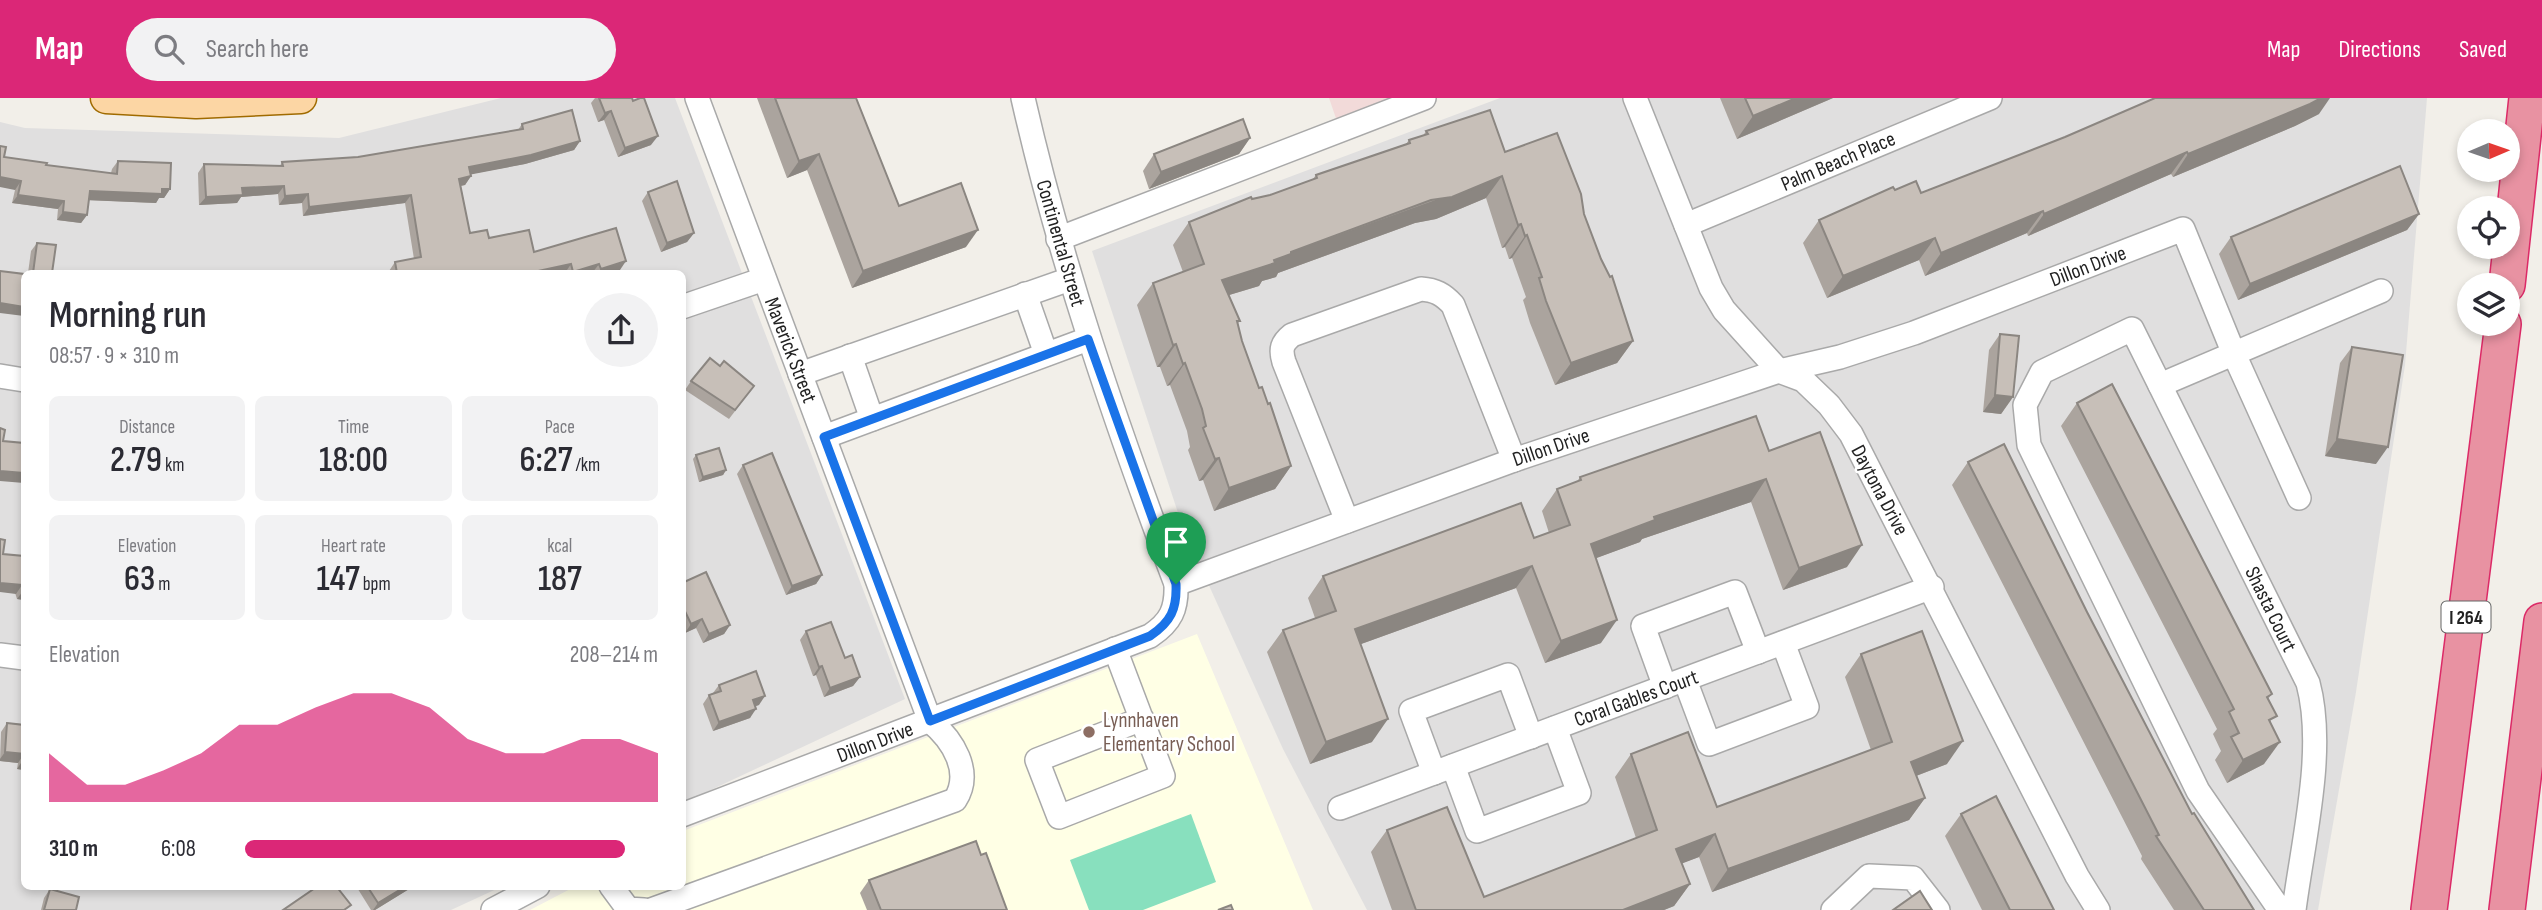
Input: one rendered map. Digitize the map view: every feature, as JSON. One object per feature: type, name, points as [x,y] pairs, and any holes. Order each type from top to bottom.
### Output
[{"type":"highway","points":[[2508,273],[2527,98]]},
{"type":"highway","name":"I 264","points":[[2429,910],[2501,336]]},
{"type":"highway","points":[[2507,910],[2542,621]]},
{"type":"main road","points":[[106,98],[196,103],[301,98]]},
{"type":"street","name":"Maverick Street","points":[[697,98],[930,721]]},
{"type":"street","name":"Continental Street","points":[[1023,98],[1058,239],[1088,339],[1176,584]]},
{"type":"street","points":[[1058,239],[1424,98]]},
{"type":"street","name":"Daytona Drive","points":[[1635,98],[1711,288],[1724,310],[1779,372],[1802,380],[1829,405],[1851,434],[2077,876],[2098,910]]},
{"type":"street","name":"Palm Beach Place","points":[[1686,225],[1990,98]]},
{"type":"street","name":"Dillon Drive","points":[[686,812],[930,721],[1115,649],[1164,627],[1177,601],[1176,584],[1514,460],[1779,372],[1840,357],[1914,333],[2183,229],[2234,354],[2299,498]]},
{"type":"street","points":[[686,306],[764,279]]},
{"type":"street","points":[[800,374],[1070,279]]},
{"type":"street","points":[[1347,521],[1281,352],[1284,342],[1292,335],[1421,289],[1434,290],[1453,305],[1514,460]]},
{"type":"street","points":[[2160,385],[2381,291]]},
{"type":"street","points":[[1025,294],[1046,354]]},
{"type":"street","name":"Shasta Court","points":[[2280,910],[2198,791],[2029,445],[2025,405],[2042,372],[2132,329],[2308,682],[2315,711],[2317,740],[2294,910]]},
{"type":"street","points":[[824,437],[1088,339]]},
{"type":"street","points":[[850,356],[872,419]]},
{"type":"street","points":[[0,376],[21,380]]},
{"type":"street","name":"Coral Gables Court","points":[[1340,808],[1931,587]]},
{"type":"street","points":[[1758,652],[1735,592],[1643,626],[1709,744],[1807,707],[1783,643]]},
{"type":"street","points":[[1115,649],[1142,719],[1163,776],[1059,817],[1037,760],[1142,719]]},
{"type":"street","points":[[0,655],[21,657]]},
{"type":"street","points":[[1531,737],[1508,675],[1411,711],[1477,831],[1579,793],[1555,728]]},
{"type":"street","points":[[651,910],[955,800],[963,788],[962,771],[949,737],[930,721]]},
{"type":"street","points":[[1833,910],[1869,876],[1913,878],[1938,910]]},
{"type":"street","points":[[493,910],[530,890]]},
{"type":"street","points":[[614,890],[628,909],[644,910]]},
{"type":"shaded area","points":[[501,98],[675,98],[905,699],[686,802],[686,270],[21,270],[21,890],[494,890],[451,910],[0,910],[0,122],[25,128],[339,138]]},
{"type":"shaded area","points":[[1329,98],[1411,98],[1339,127]]},
{"type":"shaded area","points":[[1500,98],[2427,98],[2405,365],[2356,692],[2318,910],[1367,910],[1283,749],[1183,528],[1092,251]]},
{"type":"shaded area","name":"Lynnhaven Elementary School","points":[[1197,634],[1313,910],[530,910],[568,890],[686,890],[686,830]]},
{"type":"green space","points":[[1191,814],[1216,882],[1143,910],[1089,910],[1070,860]]},
{"type":"building","points":[[599,98],[632,98],[633,101],[644,98],[658,136],[625,148],[611,111],[605,113]]},
{"type":"building","points":[[775,98],[856,98],[899,206],[961,183],[978,230],[863,271],[819,154],[799,161]]},
{"type":"building","points":[[1745,98],[1796,98],[1753,116]]},
{"type":"building","points":[[2155,98],[2321,98],[2044,214],[2043,211],[1941,253],[1935,238],[1843,276],[1819,220],[1893,187],[1895,190],[1916,181],[1921,193],[2065,137]]},
{"type":"building","points":[[572,110],[580,141],[531,155],[469,167],[471,176],[459,179],[470,233],[487,230],[489,238],[529,230],[534,252],[616,228],[626,261],[601,269],[599,264],[580,270],[572,270],[571,264],[543,270],[396,270],[395,262],[421,257],[411,195],[309,207],[308,194],[285,196],[284,186],[242,188],[243,195],[206,197],[204,164],[283,166],[282,162],[358,157],[523,129],[522,124]]},
{"type":"building","points":[[1490,110],[1505,152],[1557,133],[1581,194],[1584,214],[1601,259],[1610,277],[1612,276],[1633,341],[1571,363],[1546,301],[1539,278],[1542,277],[1527,235],[1525,236],[1521,224],[1518,225],[1502,176],[1452,197],[1431,200],[1291,252],[1274,260],[1275,263],[1222,280],[1240,321],[1237,321],[1242,341],[1259,388],[1262,387],[1268,404],[1270,403],[1291,466],[1229,488],[1219,458],[1215,459],[1203,428],[1206,426],[1202,409],[1185,363],[1183,364],[1176,344],[1173,345],[1153,283],[1204,264],[1189,222],[1251,197],[1270,195],[1317,178],[1316,175],[1410,143],[1409,140],[1428,134],[1426,131]]},
{"type":"building","points":[[1243,119],[1250,138],[1161,172],[1154,154]]},
{"type":"building","points":[[0,146],[6,147],[4,157],[117,174],[118,161],[171,163],[170,189],[162,189],[162,194],[90,191],[87,215],[63,212],[64,201],[18,195],[21,181],[0,177]]},
{"type":"building","points":[[2400,166],[2419,214],[2250,284],[2231,237]]},
{"type":"building","points":[[677,181],[694,233],[667,243],[648,192]]},
{"type":"building","points":[[37,243],[56,245],[52,270],[33,270]]},
{"type":"building","points":[[0,271],[21,274],[21,306],[0,303]]},
{"type":"building","points":[[2000,334],[2019,336],[2013,397],[1995,395]]},
{"type":"building","points":[[2352,347],[2403,355],[2388,447],[2337,439]]},
{"type":"building","points":[[710,358],[720,366],[724,361],[754,386],[735,410],[691,381]]},
{"type":"building","points":[[2112,384],[2272,694],[2267,697],[2277,716],[2269,720],[2280,742],[2243,760],[2231,737],[2239,733],[2229,712],[2234,709],[2077,403]]},
{"type":"building","points":[[1756,416],[1769,451],[1820,432],[1862,545],[1799,568],[1766,479],[1654,517],[1655,520],[1591,544],[1617,620],[1561,641],[1532,566],[1355,629],[1388,719],[1326,742],[1283,630],[1336,611],[1323,576],[1521,503],[1534,538],[1570,525],[1557,489],[1581,480],[1580,477]]},
{"type":"building","points":[[0,428],[5,430],[3,441],[21,443],[21,473],[0,471]]},
{"type":"building","points":[[2004,444],[2087,612],[2192,814],[2194,813],[2254,910],[2204,910],[2156,836],[2159,835],[1968,462]]},
{"type":"building","points":[[719,448],[726,470],[703,477],[696,455]]},
{"type":"building","points":[[772,453],[822,575],[792,586],[743,465]]},
{"type":"building","points":[[0,539],[5,540],[3,554],[21,556],[21,585],[0,583]]},
{"type":"building","points":[[706,572],[730,625],[709,634],[702,619],[691,624],[686,613],[686,581]]},
{"type":"building","points":[[831,622],[845,658],[852,655],[860,677],[830,688],[806,631]]},
{"type":"building","points":[[1922,631],[1963,741],[1911,762],[1925,798],[1728,869],[1715,834],[1676,849],[1690,884],[1623,910],[1416,910],[1387,830],[1447,807],[1484,897],[1657,830],[1631,754],[1688,732],[1717,807],[1892,742],[1861,654]]},
{"type":"building","points":[[756,671],[765,696],[753,700],[756,709],[719,722],[709,695],[721,691],[719,685]]},
{"type":"building","points":[[7,723],[21,725],[21,754],[5,752]]},
{"type":"building","points":[[1996,796],[2054,910],[2010,910],[1961,814]]},
{"type":"building","points":[[976,841],[981,855],[986,853],[1007,910],[881,910],[869,880]]},
{"type":"building","points":[[50,890],[79,897],[76,910],[44,910]]},
{"type":"building","points":[[312,890],[339,890],[351,905],[344,910],[283,910]]},
{"type":"building","points":[[370,890],[399,890],[378,903]]},
{"type":"building","points":[[1920,891],[1932,910],[1893,910]]},
{"type":"building","points":[[1231,905],[1233,910],[1218,910]]},
{"type":"place","name":"Lynnhaven Elementary School","points":[[1089,732]]},
{"type":"route","points":[[1088,339],[1128,458],[1176,584],[1177,601],[1172,616],[1164,627],[1150,636],[930,721],[824,437],[1088,339]]}]
